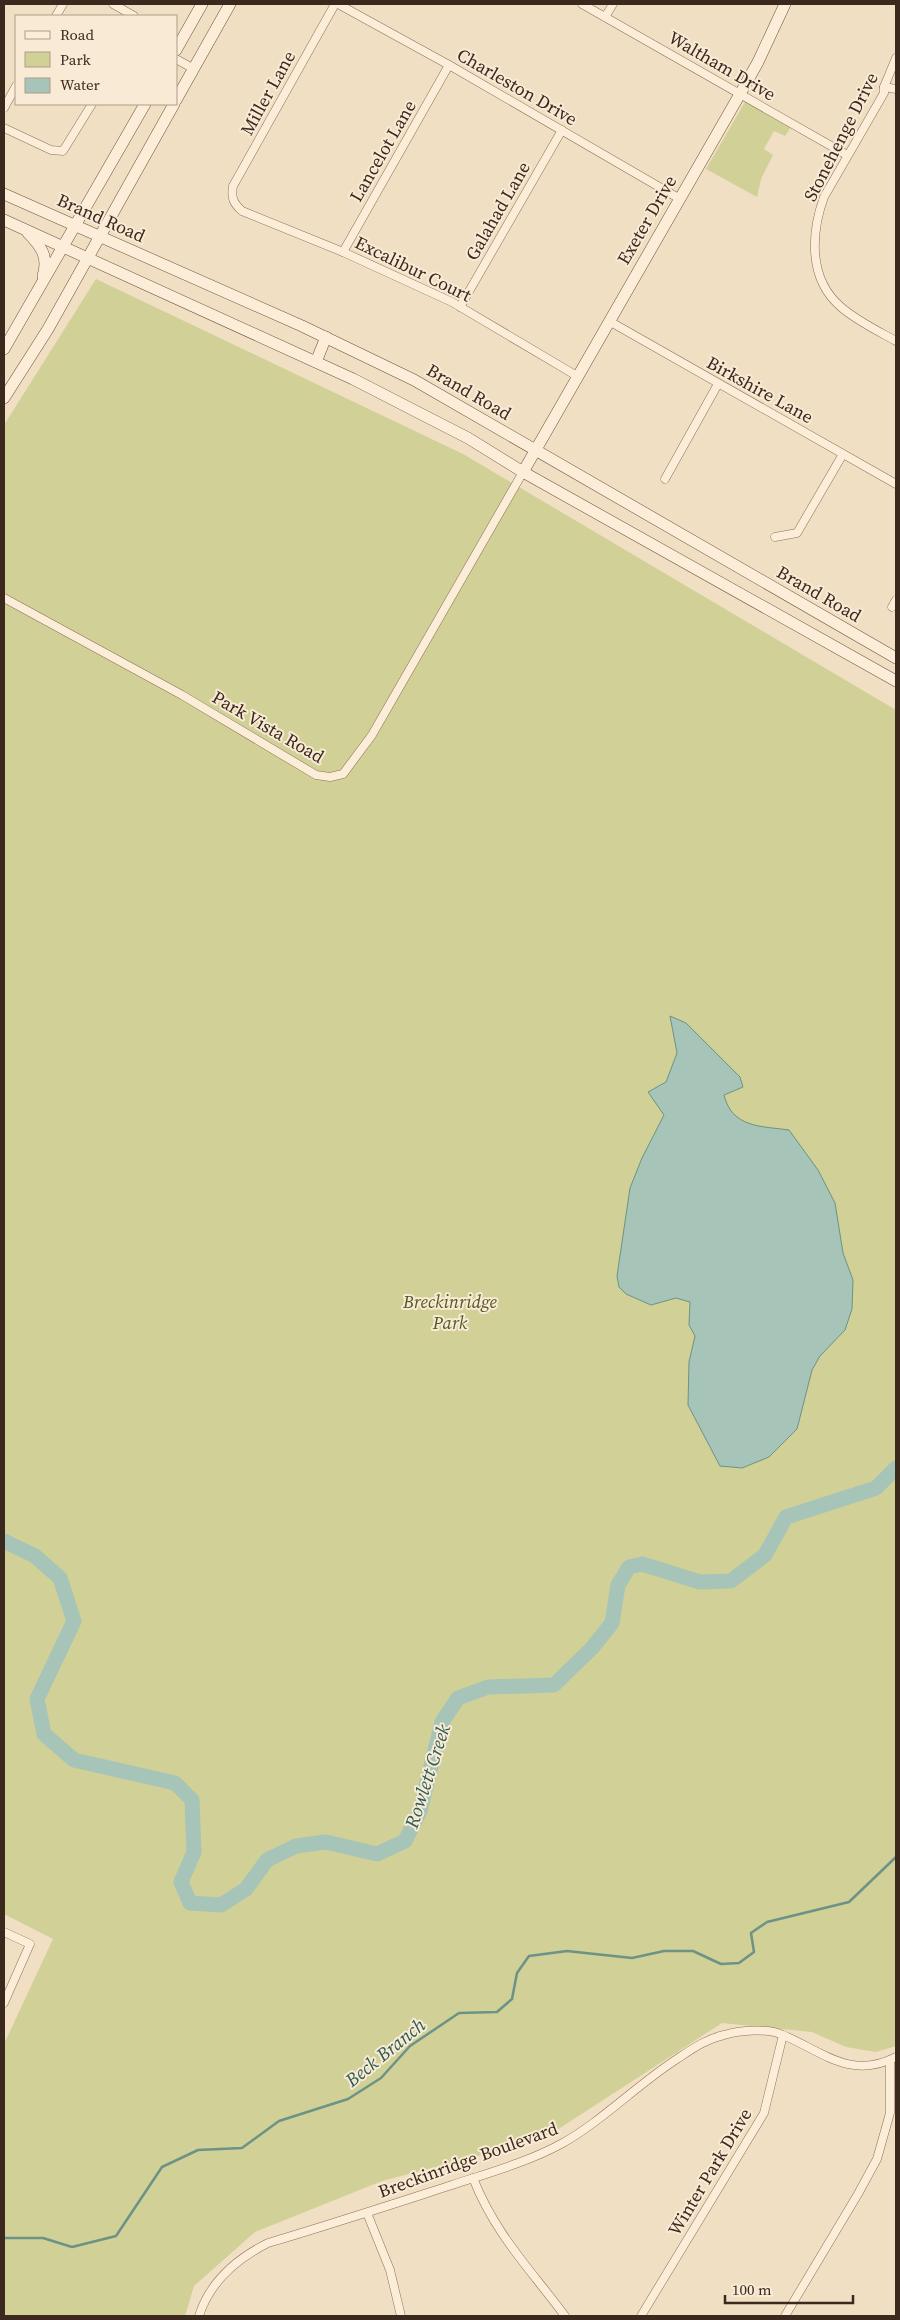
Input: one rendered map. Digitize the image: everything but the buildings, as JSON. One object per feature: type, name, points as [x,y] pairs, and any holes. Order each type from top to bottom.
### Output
[{"type":"main road","points":[[178,46],[202,4]]},
{"type":"main road","points":[[178,97],[230,4]]},
{"type":"main road","name":"Exeter Drive","points":[[522,472],[740,94],[763,53],[785,4]]},
{"type":"main road","points":[[4,350],[144,105]]},
{"type":"main road","points":[[4,398],[48,329],[173,105]]},
{"type":"main road","name":"Brand Road","points":[[4,194],[326,338],[414,380],[534,451],[896,658]]},
{"type":"main road","points":[[4,220],[316,362],[468,438],[522,472],[896,682]]},
{"type":"main road","points":[[23,228],[39,244],[44,253],[45,269],[41,286]]},
{"type":"main road","points":[[316,362],[326,338]]},
{"type":"street","points":[[57,15],[63,4]]},
{"type":"street","points":[[113,4],[132,15]]},
{"type":"street","name":"Charleston Drive","points":[[336,4],[449,65],[680,198]]},
{"type":"street","name":"Miller Lane","points":[[232,199],[233,186],[336,4]]},
{"type":"street","name":"Waltham Drive","points":[[582,4],[847,155]]},
{"type":"street","points":[[605,17],[613,4]]},
{"type":"street","name":"Stonehenge Drive","points":[[896,58],[884,87],[884,93],[824,197],[817,215],[814,236],[815,259],[824,285],[840,306],[896,341]]},
{"type":"street","points":[[178,60],[194,69]]},
{"type":"street","name":"Lancelot Lane","points":[[343,252],[449,65]]},
{"type":"street","points":[[884,87],[896,89]]},
{"type":"street","points":[[4,108],[15,88]]},
{"type":"street","points":[[4,128],[59,152],[66,149],[91,105]]},
{"type":"street","name":"Galahad Lane","points":[[460,307],[562,130]]},
{"type":"street","name":"Excalibur Court","points":[[232,199],[242,211],[343,252],[460,307],[577,376]]},
{"type":"street","name":"Birkshire Lane","points":[[609,321],[896,484]]},
{"type":"street","points":[[665,479],[718,384]]},
{"type":"street","points":[[775,537],[797,533],[844,454]]},
{"type":"street","name":"Park Vista Road","points":[[4,598],[182,695],[316,775],[330,777],[343,774],[376,728],[522,472]]},
{"type":"street","points":[[4,1932],[30,1944],[4,2002]]},
{"type":"street","name":"Breckinridge Boulevard","points":[[199,2316],[221,2276],[249,2252],[268,2243],[367,2213],[550,2150],[563,2143],[656,2072],[710,2039],[741,2032],[771,2032],[783,2035],[833,2061],[847,2065],[865,2065],[893,2059]]},
{"type":"street","name":"Winter Park Drive","points":[[641,2316],[764,2113],[783,2035]]},
{"type":"street","points":[[784,2316],[868,2177],[884,2140],[893,2114],[893,2059]]},
{"type":"street","points":[[473,2178],[484,2205],[497,2227],[565,2316]]},
{"type":"street","points":[[367,2213],[390,2270],[401,2316]]},
{"type":"green space","points":[[745,102],[791,127],[785,136],[774,131],[764,149],[773,155],[761,179],[757,197],[706,169]]},
{"type":"green space","name":"Breckinridge Park","points":[[96,279],[463,454],[896,710],[896,2046],[876,2052],[846,2047],[812,2032],[722,2023],[543,2139],[382,2181],[255,2232],[194,2286],[185,2316],[4,2316],[4,2044],[53,1939],[4,1914],[4,425]]},
{"type":"water","points":[[670,1016],[686,1023],[740,1077],[743,1087],[724,1095],[728,1106],[734,1114],[741,1120],[758,1126],[789,1130],[818,1170],[835,1203],[843,1253],[853,1280],[852,1309],[845,1330],[820,1356],[812,1370],[797,1429],[769,1457],[742,1468],[720,1466],[688,1405],[689,1362],[695,1336],[689,1325],[690,1302],[676,1298],[651,1305],[626,1294],[619,1287],[617,1276],[630,1188],[642,1158],[664,1115],[648,1092],[666,1082],[677,1053]]},
{"type":"waterway","name":"Rowlett Creek","points":[[4,1541],[35,1556],[60,1578],[74,1621],[37,1699],[44,1734],[74,1760],[175,1783],[192,1800],[194,1852],[181,1882],[190,1903],[221,1905],[246,1889],[267,1860],[296,1846],[326,1842],[377,1854],[405,1841],[420,1811],[442,1722],[458,1698],[488,1687],[554,1685],[592,1648],[612,1623],[618,1585],[629,1567],[642,1564],[700,1582],[731,1581],[765,1555],[786,1517],[876,1488],[896,1468]]},
{"type":"waterway","name":"Beck Branch","points":[[4,2238],[43,2238],[72,2247],[116,2236],[162,2167],[198,2150],[242,2148],[279,2121],[348,2099],[381,2078],[410,2046],[459,2013],[497,2012],[512,1999],[517,1973],[529,1956],[567,1951],[632,1958],[664,1951],[693,1951],[721,1964],[739,1963],[754,1952],[751,1933],[767,1922],[849,1902],[896,1857]]}]
